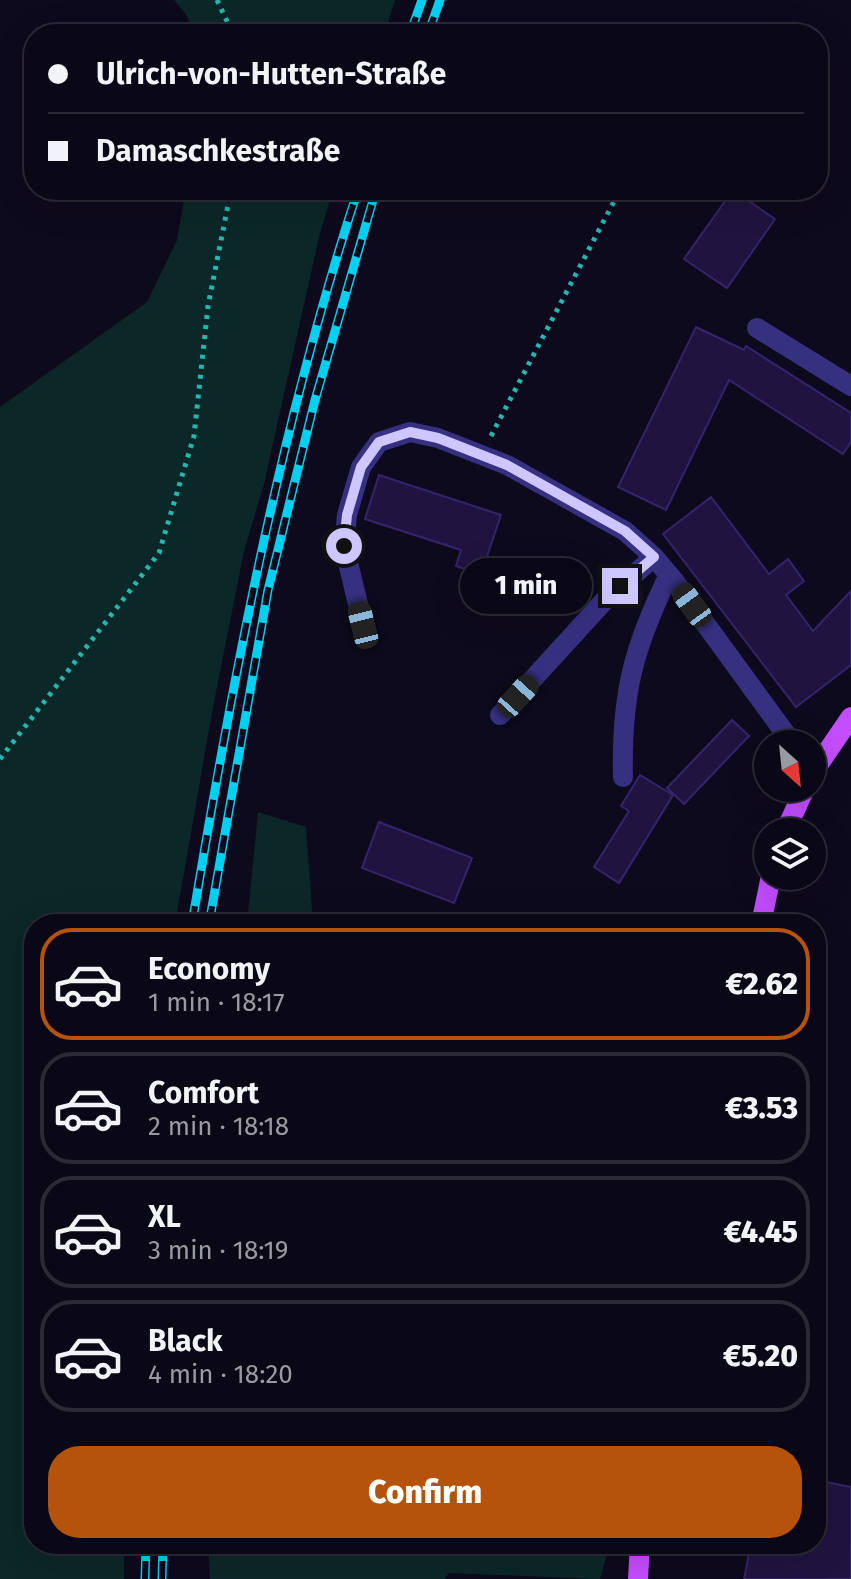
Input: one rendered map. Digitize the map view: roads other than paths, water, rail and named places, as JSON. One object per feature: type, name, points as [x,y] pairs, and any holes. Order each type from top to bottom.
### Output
[{"type":"main road","points":[[826,752],[851,717]]},
{"type":"main road","points":[[763,914],[768,890]]},
{"type":"main road","points":[[638,1579],[639,1554]]},
{"type":"lane","points":[[757,328],[851,386]]},
{"type":"lane","points":[[363,625],[344,546],[347,515],[361,467],[379,442],[410,432],[438,438],[507,465],[625,531],[669,575],[783,730]]},
{"type":"lane","points":[[500,715],[605,600],[654,557]]},
{"type":"lane","points":[[623,777],[623,712],[628,682],[646,626],[669,575]]},
{"type":"railway","points":[[414,24],[422,0]]},
{"type":"railway","points":[[432,24],[440,0]]},
{"type":"railway","points":[[194,914],[261,554],[305,370],[355,200]]},
{"type":"railway","points":[[211,914],[268,590],[315,400],[373,200]]},
{"type":"railway","points":[[145,1579],[146,1554]]},
{"type":"railway","points":[[162,1579],[163,1554]]}]
